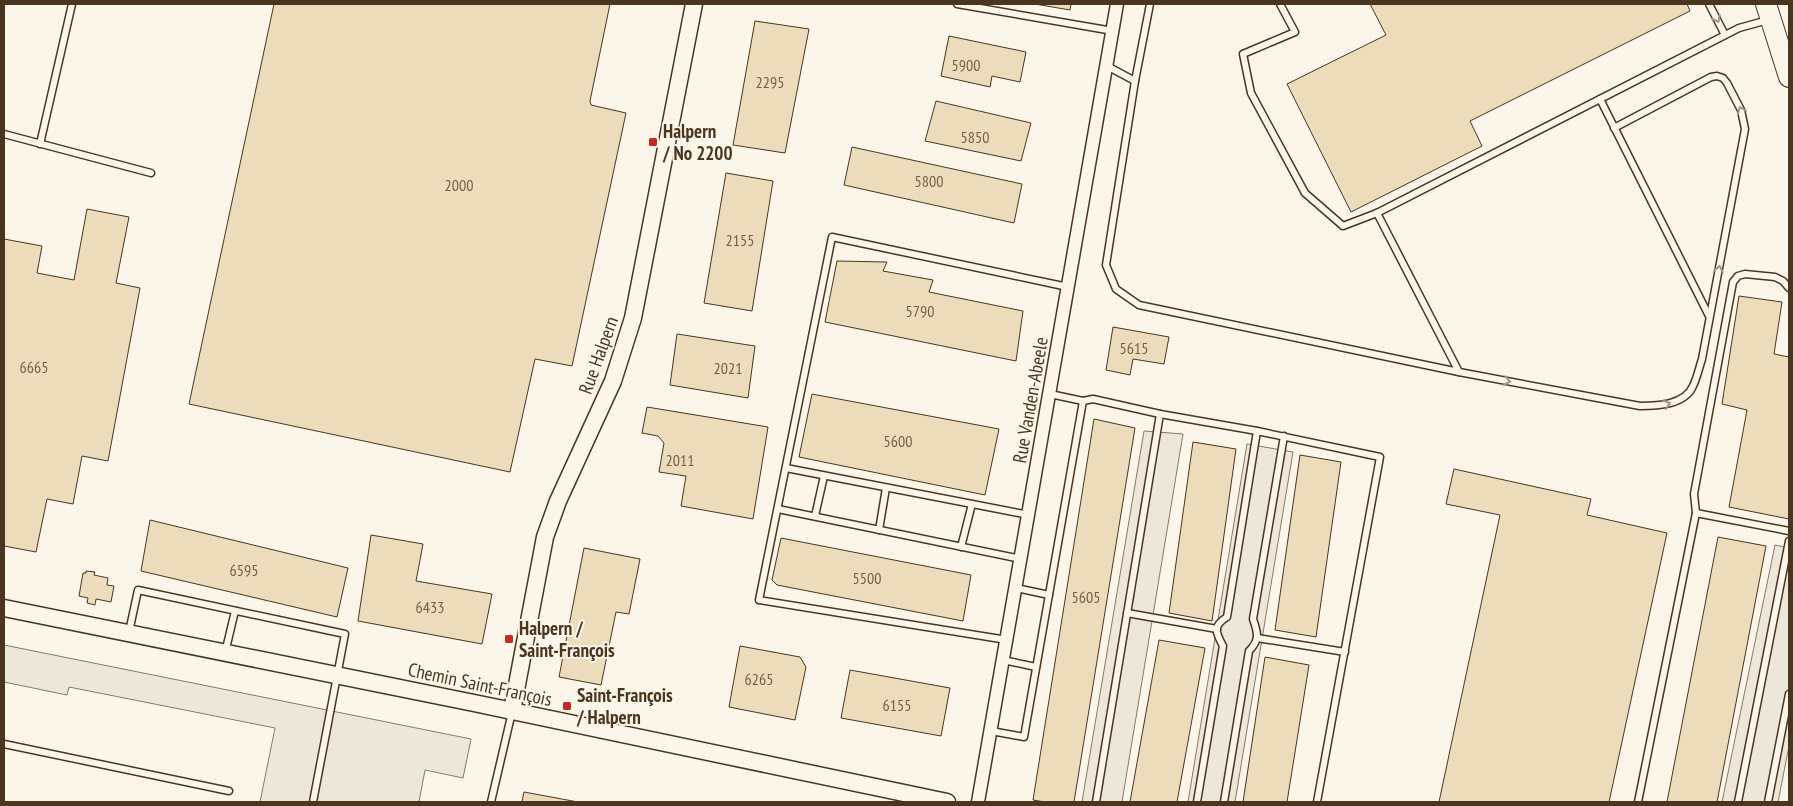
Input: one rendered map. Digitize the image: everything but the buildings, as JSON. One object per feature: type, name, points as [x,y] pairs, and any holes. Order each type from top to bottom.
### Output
[{"type":"main road","points":[[1769,11],[1789,76]]},
{"type":"street","name":"Rue Halpern","points":[[512,711],[545,537],[558,501],[613,381],[634,318],[694,4]]},
{"type":"street","name":"Rue Vanden-Abeele","points":[[978,802],[1117,4]]},
{"type":"street","name":"Chemin Saint-François","points":[[4,608],[947,802]]},
{"type":"lane","points":[[40,144],[72,4]]},
{"type":"lane","points":[[957,4],[1113,31]]},
{"type":"lane","points":[[1150,4],[1135,80],[1106,265],[1116,289],[1139,304],[1459,372],[1640,406],[1663,406],[1680,399],[1693,388],[1702,359],[1745,128],[1741,110],[1727,83],[1723,78],[1717,76],[1711,77],[1614,128]]},
{"type":"lane","points":[[1280,4],[1295,32],[1243,54],[1251,93],[1305,193],[1343,226],[1377,212],[1769,11]]},
{"type":"lane","points":[[1709,4],[1725,35]]},
{"type":"lane","points":[[1107,66],[1135,80]]},
{"type":"lane","points":[[1600,99],[1710,317]]},
{"type":"lane","points":[[4,134],[151,173]]},
{"type":"lane","points":[[1377,212],[1459,372]]},
{"type":"lane","points":[[1007,640],[759,600],[832,237],[1068,287]]},
{"type":"lane","points":[[1638,802],[1696,513],[1694,494],[1733,282],[1738,276],[1745,274],[1775,277],[1783,281],[1789,288]]},
{"type":"lane","points":[[1050,394],[1083,400],[1093,398],[1160,414],[1284,436],[1380,457],[1317,802]]},
{"type":"lane","points":[[991,730],[1024,737],[1083,400]]},
{"type":"lane","points":[[1096,802],[1160,414]]},
{"type":"lane","points":[[1196,802],[1223,646],[1217,629],[1220,621],[1226,617],[1257,431]]},
{"type":"lane","points":[[1224,802],[1249,651],[1255,645],[1258,638],[1254,619],[1284,436]]},
{"type":"lane","points":[[786,468],[1028,515]]},
{"type":"lane","points":[[815,516],[824,476]]},
{"type":"lane","points":[[878,530],[886,488]]},
{"type":"lane","points":[[961,547],[972,504]]},
{"type":"lane","points":[[778,509],[1021,559]]},
{"type":"lane","points":[[1696,513],[1789,531]]},
{"type":"lane","points":[[1738,802],[1789,541]]},
{"type":"lane","points":[[1016,588],[1048,595]]},
{"type":"lane","points":[[128,634],[138,590],[345,634],[314,802]]},
{"type":"lane","points":[[225,653],[235,611]]},
{"type":"lane","points":[[1127,613],[1217,629]]},
{"type":"lane","points":[[1258,638],[1345,652]]},
{"type":"lane","points":[[1003,660],[1036,667]]},
{"type":"lane","points":[[1768,802],[1789,694]]},
{"type":"lane","points":[[491,802],[512,711]]},
{"type":"lane","points":[[4,744],[229,791]]},
{"type":"shaded area","points":[[1144,431],[1183,434],[1122,802],[1082,802]]},
{"type":"shaded area","points":[[1247,444],[1293,452],[1235,802],[1188,802]]},
{"type":"shaded area","points":[[1775,545],[1789,548],[1789,746],[1778,802],[1722,802]]},
{"type":"shaded area","points":[[4,645],[471,739],[463,778],[425,770],[419,802],[260,802],[275,728],[69,687],[67,695],[4,682]]},
{"type":"place","name":"Halpern / No 2200","points":[[653,142]]},
{"type":"place","name":"Halpern / Saint-François","points":[[509,639]]},
{"type":"place","name":"Saint-François / Halpern","points":[[567,706]]}]
